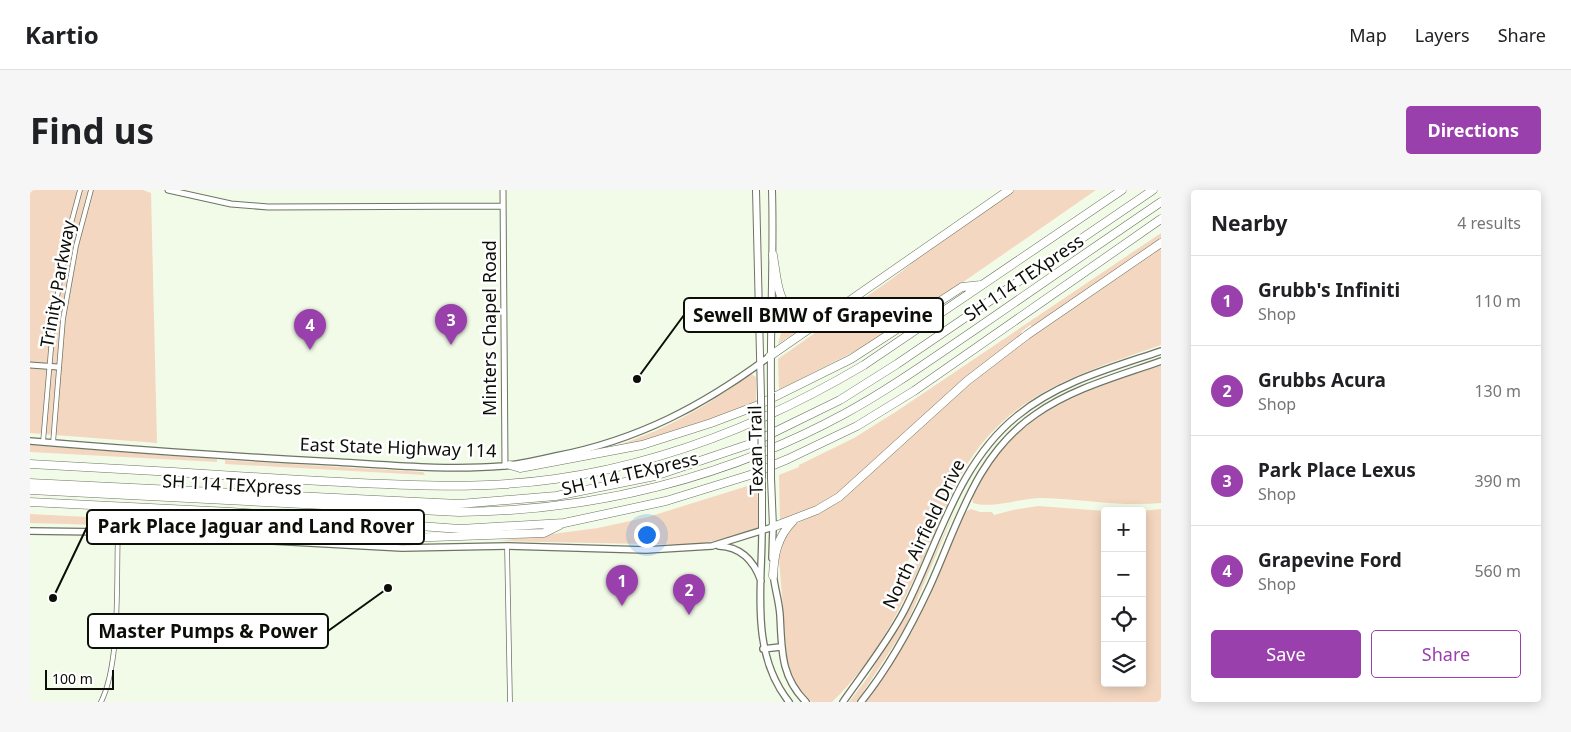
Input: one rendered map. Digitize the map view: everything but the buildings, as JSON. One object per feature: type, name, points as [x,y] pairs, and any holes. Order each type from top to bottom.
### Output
[{"type":"highway","points":[[770,356],[1009,190]]},
{"type":"highway","points":[[30,464],[434,487],[521,483],[588,473],[687,448],[749,425],[789,407],[864,365],[1122,190]]},
{"type":"highway","name":"SH 114 TEXpress","points":[[30,483],[459,504],[556,496],[655,476],[750,444],[840,400],[897,364],[1153,190]]},
{"type":"highway","name":"SH 114 TEXpress","points":[[30,490],[468,512],[560,506],[659,487],[754,456],[845,414],[902,379],[1161,202]]},
{"type":"highway","points":[[30,502],[230,512],[460,528],[564,523],[666,502],[718,486],[819,445],[856,426],[914,391],[1161,219]]},
{"type":"highway","points":[[772,527],[794,520],[838,497],[967,381],[1034,330],[1161,243]]},
{"type":"highway","points":[[774,255],[778,292],[790,309],[798,313],[811,315],[835,311]]},
{"type":"highway","points":[[508,465],[520,468],[619,450],[668,437],[728,417],[851,360],[962,287],[983,284]]},
{"type":"highway","points":[[773,576],[775,555],[780,538],[794,520]]},
{"type":"highway","points":[[103,532],[112,527],[438,538],[544,533],[564,523]]},
{"type":"main road","name":"Texan Trail","points":[[756,190],[757,291],[760,316],[761,363],[762,585],[760,617],[764,649],[773,678],[789,702]]},
{"type":"main road","name":"Texan Trail","points":[[772,190],[774,255],[771,282],[770,356],[773,576],[780,615],[780,647],[785,671],[806,702]]},
{"type":"main road","name":"North Airfield Drive","points":[[843,702],[895,626],[971,469],[992,440],[1017,416],[1059,389],[1161,351]]},
{"type":"main road","name":"East State Highway 114","points":[[30,441],[291,460],[455,468],[508,465],[587,450],[641,433],[688,410],[770,356]]},
{"type":"main road","name":"North Airfield Drive","points":[[861,702],[877,683],[904,639],[929,588],[976,479],[998,447],[1023,424],[1064,397],[1161,361]]},
{"type":"main road","points":[[30,531],[118,532],[402,548],[507,546],[646,550],[688,549],[712,546],[772,527]]},
{"type":"main road","points":[[712,546],[730,548],[745,555],[758,573],[762,585]]},
{"type":"main road","points":[[764,649],[780,647]]},
{"type":"street","name":"Trinity Parkway","points":[[42,442],[59,278],[80,190]]},
{"type":"street","name":"Trinity Parkway","points":[[53,443],[58,367],[70,280],[91,190]]},
{"type":"street","points":[[168,190],[231,204],[268,207],[503,206]]},
{"type":"street","name":"Minters Chapel Road","points":[[503,190],[508,465]]},
{"type":"street","points":[[30,365],[58,367]]},
{"type":"street","points":[[100,702],[108,682],[113,659],[118,532]]},
{"type":"street","points":[[507,546],[510,702]]},
{"type":"shaded area","points":[[30,190],[143,190],[151,193],[157,443],[30,433]]},
{"type":"shaded area","points":[[1012,190],[1096,190],[917,314],[873,342],[779,390],[778,359],[893,278],[911,264],[909,260]]},
{"type":"shaded area","points":[[1161,233],[1161,240],[1034,327],[1030,325],[1021,332],[1023,335],[967,378],[833,497],[780,522],[779,475],[799,467],[799,465],[854,438],[897,411]]},
{"type":"shaded area","points":[[1161,247],[1161,345],[1074,377],[1023,405],[1000,424],[980,446],[962,473],[931,543],[923,541],[918,543],[915,550],[912,550],[908,561],[914,565],[921,549],[928,548],[899,610],[875,650],[848,686],[832,702],[812,702],[794,682],[787,659],[779,559],[785,535],[791,527],[814,514],[1009,352]]},
{"type":"shaded area","points":[[777,302],[801,316],[817,318],[778,344],[784,322]]},
{"type":"shaded area","points":[[1161,365],[1161,503],[1116,503],[1033,498],[989,505],[973,503],[973,494],[977,485],[1004,447],[1043,414],[1111,382]]},
{"type":"shaded area","points":[[751,374],[756,377],[756,401],[689,427],[619,447],[618,445],[636,439],[688,415]]},
{"type":"shaded area","points":[[30,445],[217,459],[217,462],[30,452]]},
{"type":"shaded area","points":[[225,460],[423,472],[425,475],[225,464]]},
{"type":"shaded area","points":[[757,483],[759,527],[727,538],[695,545],[498,541],[598,528],[648,517]]},
{"type":"shaded area","points":[[957,506],[905,628],[860,697],[856,702],[849,702],[868,677],[917,592]]},
{"type":"shaded area","points":[[1038,506],[1101,511],[1101,687],[1146,687],[1146,511],[1161,509],[1161,702],[864,702],[896,658],[909,635],[933,586],[965,512],[971,509],[980,512],[992,512],[994,515]]},
{"type":"shaded area","points":[[30,514],[244,525],[244,529],[30,523]]},
{"type":"place","name":"Park Place Lexus","points":[[451,345]]},
{"type":"place","name":"Grapevine Ford","points":[[310,350]]},
{"type":"place","name":"Sewell BMW of Grapevine","points":[[637,379]]},
{"type":"place","name":"Master Pumps & Power","points":[[388,588]]},
{"type":"place","name":"Park Place Jaguar and Land Rover","points":[[53,598]]},
{"type":"place","name":"Grubb's Infiniti","points":[[622,606]]},
{"type":"place","name":"Grubbs Acura","points":[[689,615]]}]
